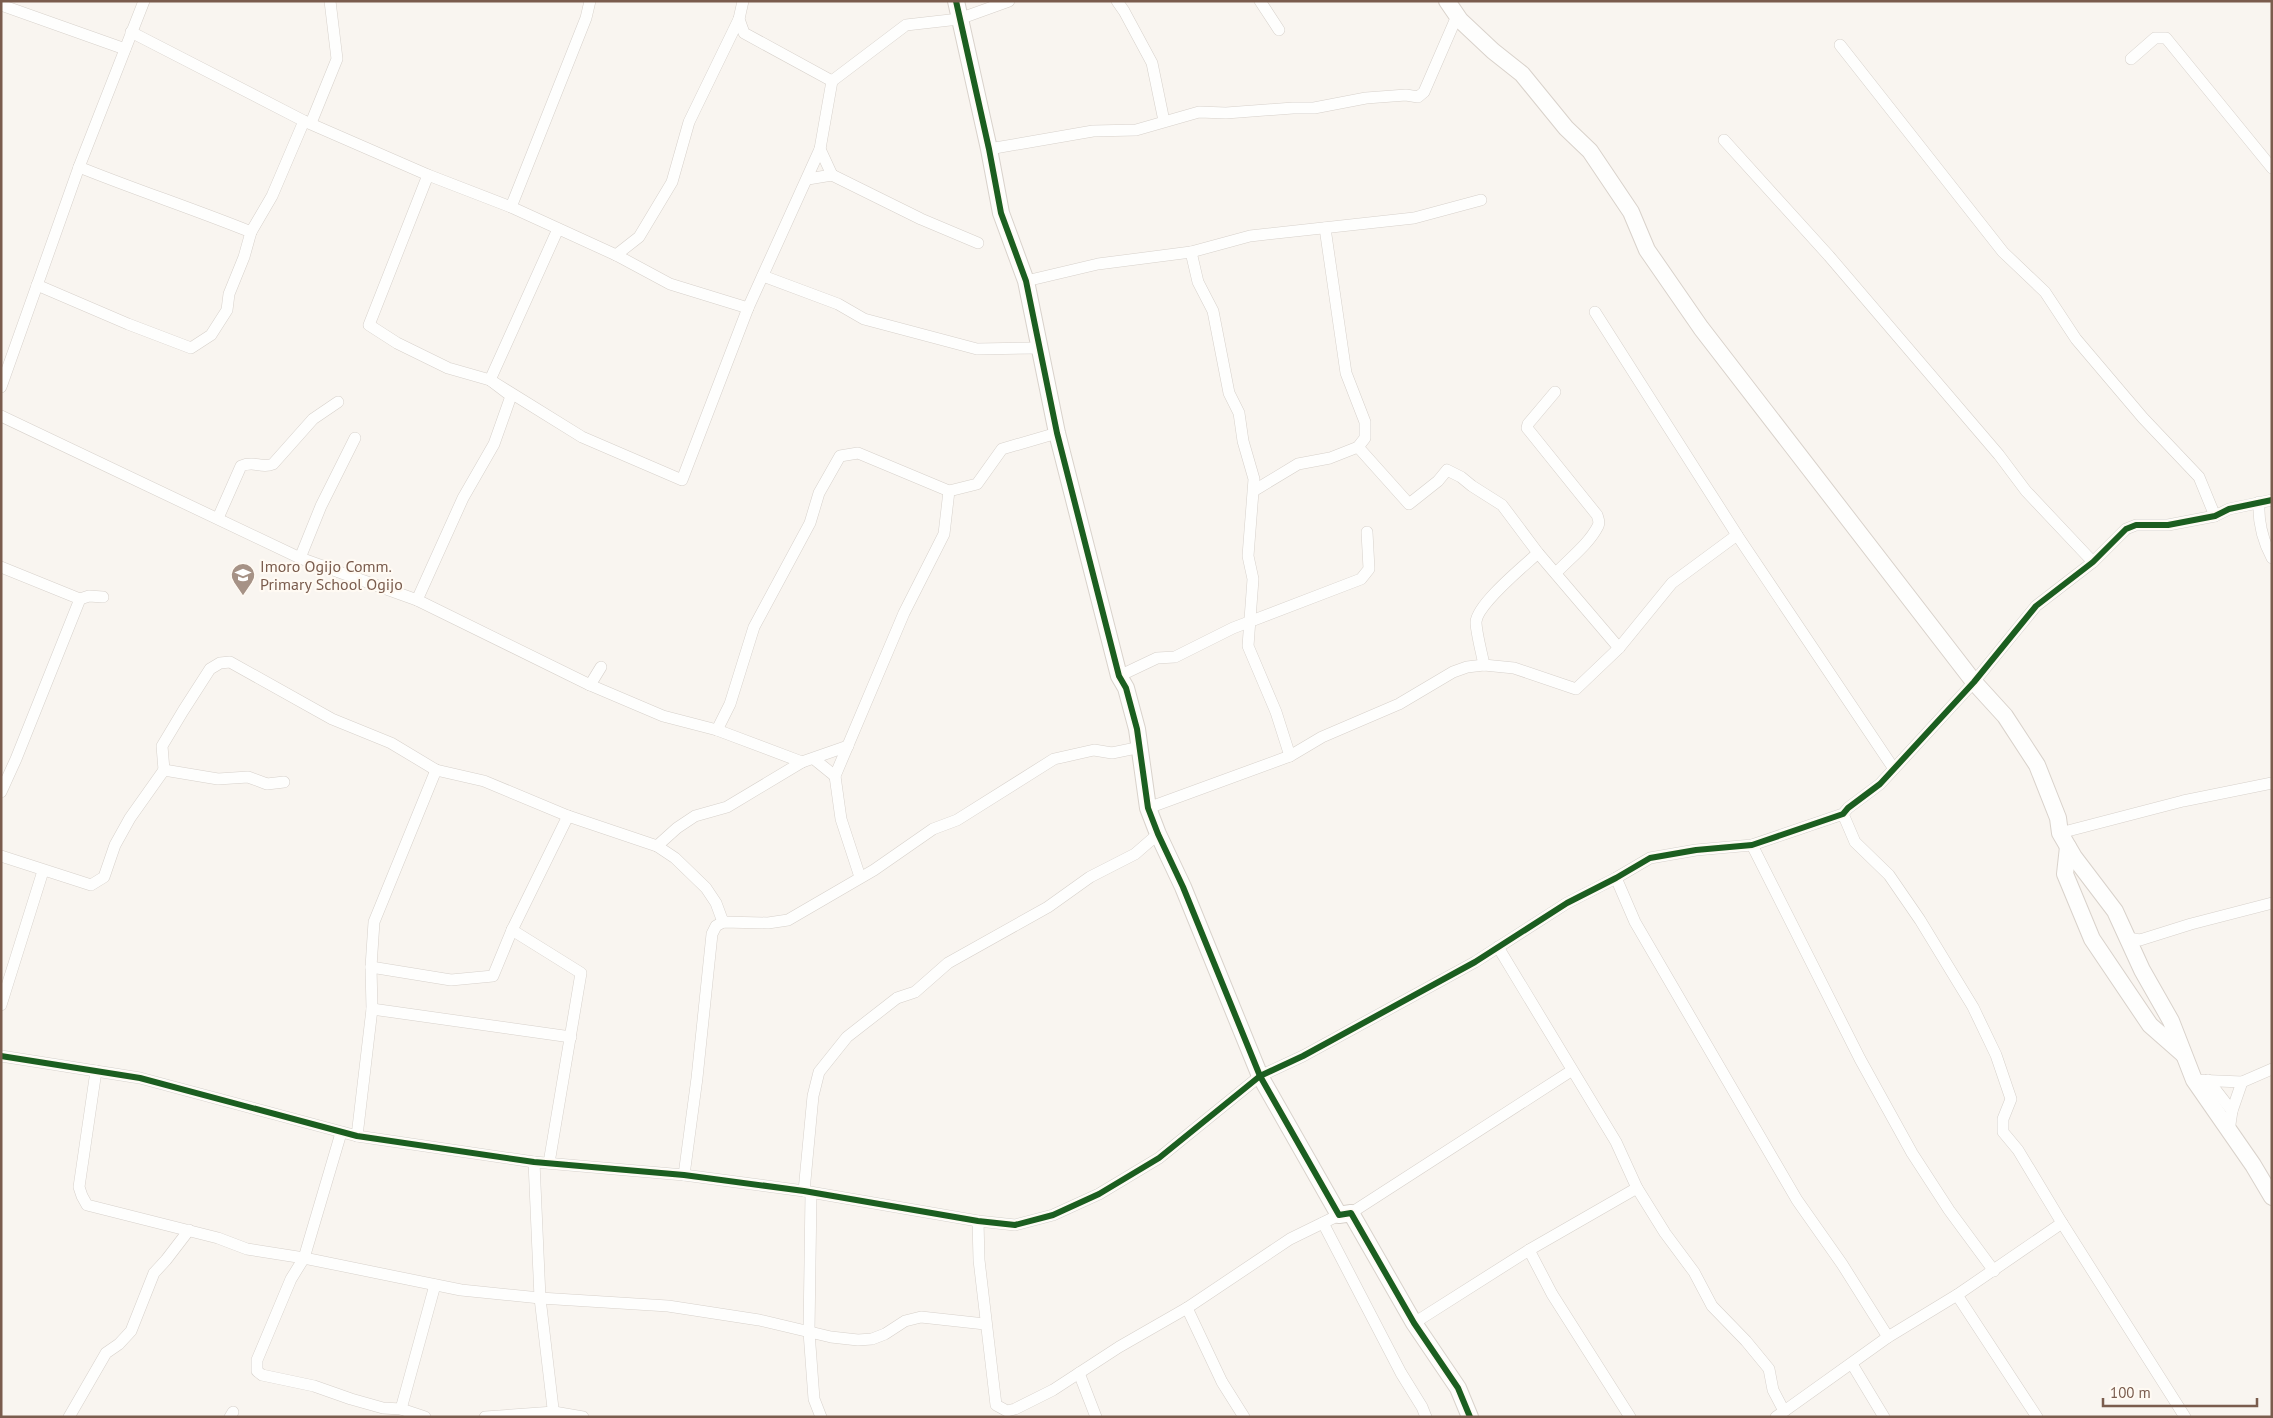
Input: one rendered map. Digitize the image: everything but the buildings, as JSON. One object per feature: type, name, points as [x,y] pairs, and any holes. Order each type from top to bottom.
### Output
[{"type":"street","points":[[1,387],[78,167],[144,1]]},
{"type":"street","points":[[37,285],[128,324],[191,348],[212,335],[228,310],[229,294],[244,257],[251,232],[272,196],[337,59],[330,1]]},
{"type":"street","points":[[510,207],[586,18],[590,1]]},
{"type":"street","points":[[616,254],[639,237],[672,182],[689,122],[739,18],[743,1]]},
{"type":"street","points":[[956,1],[990,149],[1001,213],[1026,282],[1057,434],[1119,676],[1126,688],[1141,747],[1148,808],[1183,887],[1260,1076],[1414,1324],[1458,1388],[1470,1417]]},
{"type":"street","points":[[558,229],[490,380],[582,437],[682,480],[748,308],[820,149],[832,81],[906,25],[959,19],[1009,1]]},
{"type":"street","points":[[1117,1],[1152,63],[1164,121]]},
{"type":"street","points":[[1260,1],[1279,30]]},
{"type":"street","points":[[1447,1],[1457,16],[1493,51],[1522,74],[1566,128],[1590,151],[1631,212],[1647,250],[1701,328],[1974,682],[2005,716],[2036,765],[2058,818],[2064,840],[2065,874],[2092,938],[2150,1025],[2186,1057]]},
{"type":"street","points":[[1,5],[125,49]]},
{"type":"street","points":[[990,149],[1093,131],[1136,130],[1199,112],[1226,113],[1314,108],[1366,98],[1406,95],[1418,97],[1424,92],[1457,16]]},
{"type":"street","points":[[739,18],[744,33],[832,81]]},
{"type":"street","points":[[131,32],[308,122],[616,254],[670,284],[748,308]]},
{"type":"street","points":[[2130,59],[2155,38],[2166,38],[2272,168]]},
{"type":"street","points":[[1840,45],[2003,252],[2045,292],[2076,338],[2143,418],[2199,477],[2215,516]]},
{"type":"street","points":[[1724,140],[1829,256],[1999,455],[2026,491],[2093,562]]},
{"type":"street","points":[[820,149],[832,174],[921,219],[978,243]]},
{"type":"street","points":[[78,167],[251,232]]},
{"type":"street","points":[[808,179],[832,174]]},
{"type":"street","points":[[417,600],[463,498],[494,444],[511,396],[490,380],[448,368],[397,343],[368,325],[428,175]]},
{"type":"street","points":[[1026,282],[1098,264],[1191,252],[1250,236],[1414,218],[1481,200]]},
{"type":"street","points":[[1255,490],[1298,464],[1330,458],[1358,447],[1365,438],[1365,422],[1346,372],[1325,228]]},
{"type":"street","points":[[1191,252],[1198,282],[1213,311],[1229,393],[1239,413],[1243,441],[1251,465],[1255,490],[1250,514],[1248,556],[1253,579],[1248,646],[1276,712],[1290,756]]},
{"type":"street","points":[[763,276],[838,304],[864,319],[930,337],[977,349],[1039,348]]},
{"type":"street","points":[[1595,312],[1737,536],[1894,769]]},
{"type":"street","points":[[1555,392],[1528,424],[1528,428],[1599,520],[1598,526],[1583,545],[1556,573]]},
{"type":"street","points":[[218,518],[241,466],[249,462],[267,466],[273,464],[313,419],[338,402]]},
{"type":"street","points":[[1,416],[300,558],[417,600],[590,685],[663,716],[717,730],[802,762]]},
{"type":"street","points":[[717,730],[730,704],[754,627],[810,523],[819,493],[840,456],[858,453],[949,491],[977,484],[1002,449],[1057,434]]},
{"type":"street","points":[[300,558],[354,438]]},
{"type":"street","points":[[1358,447],[1409,504],[1438,481],[1446,470],[1462,477],[1472,486],[1502,505],[1538,553],[1619,648]]},
{"type":"street","points":[[860,877],[841,818],[835,776],[904,613],[944,534],[949,491]]},
{"type":"street","points":[[1,1056],[140,1078],[357,1136],[534,1162],[684,1175],[808,1192],[978,1221],[1015,1225],[1053,1215],[1099,1194],[1158,1158],[1260,1076],[1303,1056],[1475,962],[1567,902],[1616,878],[1650,858],[1696,850],[1752,845],[1843,814],[1848,808],[1880,784],[1894,769],[1974,682],[2036,606],[2093,562],[2126,529],[2136,524],[2168,525],[2215,516],[2229,509],[2272,500]]},
{"type":"street","points":[[2259,502],[2258,513],[2262,531],[2272,558]]},
{"type":"street","points":[[1119,676],[1157,658],[1180,655],[1251,621],[1366,575],[1369,569],[1367,532]]},
{"type":"street","points":[[1148,808],[1290,756],[1322,737],[1399,704],[1452,672],[1467,667],[1484,665],[1514,668],[1576,689],[1619,648],[1672,583],[1737,536]]},
{"type":"street","points":[[1484,665],[1476,623],[1480,611],[1508,580],[1538,553]]},
{"type":"street","points":[[1,567],[80,599],[89,596],[103,597]]},
{"type":"street","points":[[1,792],[80,599]]},
{"type":"street","points":[[1,856],[43,871],[91,884],[104,877],[115,845],[130,818],[164,770],[162,746],[210,669],[220,663],[230,662],[332,719],[391,742],[436,770],[484,781],[568,816],[657,846],[675,858],[706,888],[723,922]]},
{"type":"street","points":[[590,685],[601,667]]},
{"type":"street","points":[[657,846],[677,828],[696,816],[727,807],[802,762],[848,746]]},
{"type":"street","points":[[684,1175],[697,1078],[712,934],[716,926],[723,922],[768,923],[788,920],[833,896],[933,830],[957,820],[1054,759],[1094,750],[1112,754],[1141,747]]},
{"type":"street","points":[[814,758],[835,776]]},
{"type":"street","points":[[164,770],[218,779],[248,777],[267,784],[284,782]]},
{"type":"street","points":[[357,1136],[372,1009],[371,967],[374,922],[436,770]]},
{"type":"street","points":[[2064,840],[2183,801],[2272,783]]},
{"type":"street","points":[[1843,814],[1855,842],[1890,875],[1973,1007],[1996,1055],[2011,1099],[2003,1119],[2003,1132],[2018,1150],[2185,1417]]},
{"type":"street","points":[[371,967],[451,980],[494,976],[512,930],[568,816]]},
{"type":"street","points":[[821,1417],[814,1399],[809,1332],[808,1192],[813,1096],[819,1072],[847,1037],[897,998],[915,992],[948,963],[1048,906],[1090,877],[1135,854],[1158,834]]},
{"type":"street","points":[[2064,840],[2115,911],[2134,942],[2142,970],[2171,1021],[2186,1057],[2229,1131],[2253,1165],[2272,1197]]},
{"type":"street","points":[[1752,845],[1860,1059],[1912,1153],[1949,1210],[1994,1271]]},
{"type":"street","points":[[1,1005],[43,871]]},
{"type":"street","points":[[1616,878],[1635,922],[1797,1200],[1842,1264],[1888,1337]]},
{"type":"street","points":[[2134,942],[2191,924],[2272,903]]},
{"type":"street","points":[[512,930],[581,973],[572,1037],[549,1163]]},
{"type":"street","points":[[1498,947],[1571,1071],[1616,1142],[1637,1188],[1665,1233],[1694,1272],[1712,1306],[1769,1368],[1780,1414],[1888,1337],[1994,1271],[2062,1223]]},
{"type":"street","points":[[372,1009],[572,1037]]},
{"type":"street","points":[[2201,1080],[2242,1082],[2272,1069]]},
{"type":"street","points":[[96,1071],[79,1187],[87,1205],[218,1238],[247,1249],[304,1258],[435,1285],[540,1298],[668,1306],[759,1320],[831,1337],[872,1339],[885,1334],[905,1322],[921,1317],[986,1324]]},
{"type":"street","points":[[978,1221],[979,1260],[998,1413],[1015,1409],[1079,1373],[1119,1347],[1187,1308],[1290,1239],[1345,1214],[1571,1071]]},
{"type":"street","points":[[2201,1080],[2232,1112]]},
{"type":"street","points":[[2229,1131],[2232,1112],[2242,1082]]},
{"type":"street","points":[[341,1133],[304,1258],[291,1279],[257,1360],[257,1371],[262,1376],[314,1386],[380,1412],[401,1409],[426,1417]]},
{"type":"street","points":[[534,1162],[540,1298],[554,1414]]},
{"type":"street","points":[[1414,1324],[1529,1250],[1637,1188]]},
{"type":"street","points":[[1323,1223],[1426,1417]]},
{"type":"street","points":[[69,1417],[106,1353],[119,1344],[131,1331],[154,1273],[188,1230]]},
{"type":"street","points":[[1529,1250],[1552,1294],[1630,1417]]},
{"type":"street","points":[[401,1409],[435,1285]]},
{"type":"street","points":[[1957,1295],[2037,1417]]},
{"type":"street","points":[[1187,1308],[1222,1382],[1244,1417]]},
{"type":"street","points":[[1852,1364],[1884,1417]]},
{"type":"street","points":[[1079,1373],[1096,1417]]},
{"type":"street","points":[[485,1417],[554,1414],[583,1417]]},
{"type":"cycle path","points":[[956,1],[989,149],[1001,213],[1026,281],[1057,433],[1119,676],[1126,688],[1137,729],[1148,808],[1183,887],[1260,1076],[1339,1215],[1351,1213],[1414,1323],[1458,1388],[1470,1417]]},
{"type":"cycle path","points":[[1,1056],[140,1078],[357,1136],[534,1162],[684,1175],[804,1191],[978,1221],[1015,1225],[1053,1215],[1099,1194],[1159,1158],[1260,1076],[1303,1056],[1475,962],[1567,903],[1650,858],[1696,850],[1752,845],[1843,814],[1848,808],[1880,784],[1974,682],[2036,606],[2093,562],[2126,529],[2136,525],[2168,525],[2215,516],[2229,509],[2272,500]]},
{"type":"place","name":"Imoro Ogijo Comm. Primary School Ogijo","points":[[243,596]]}]
